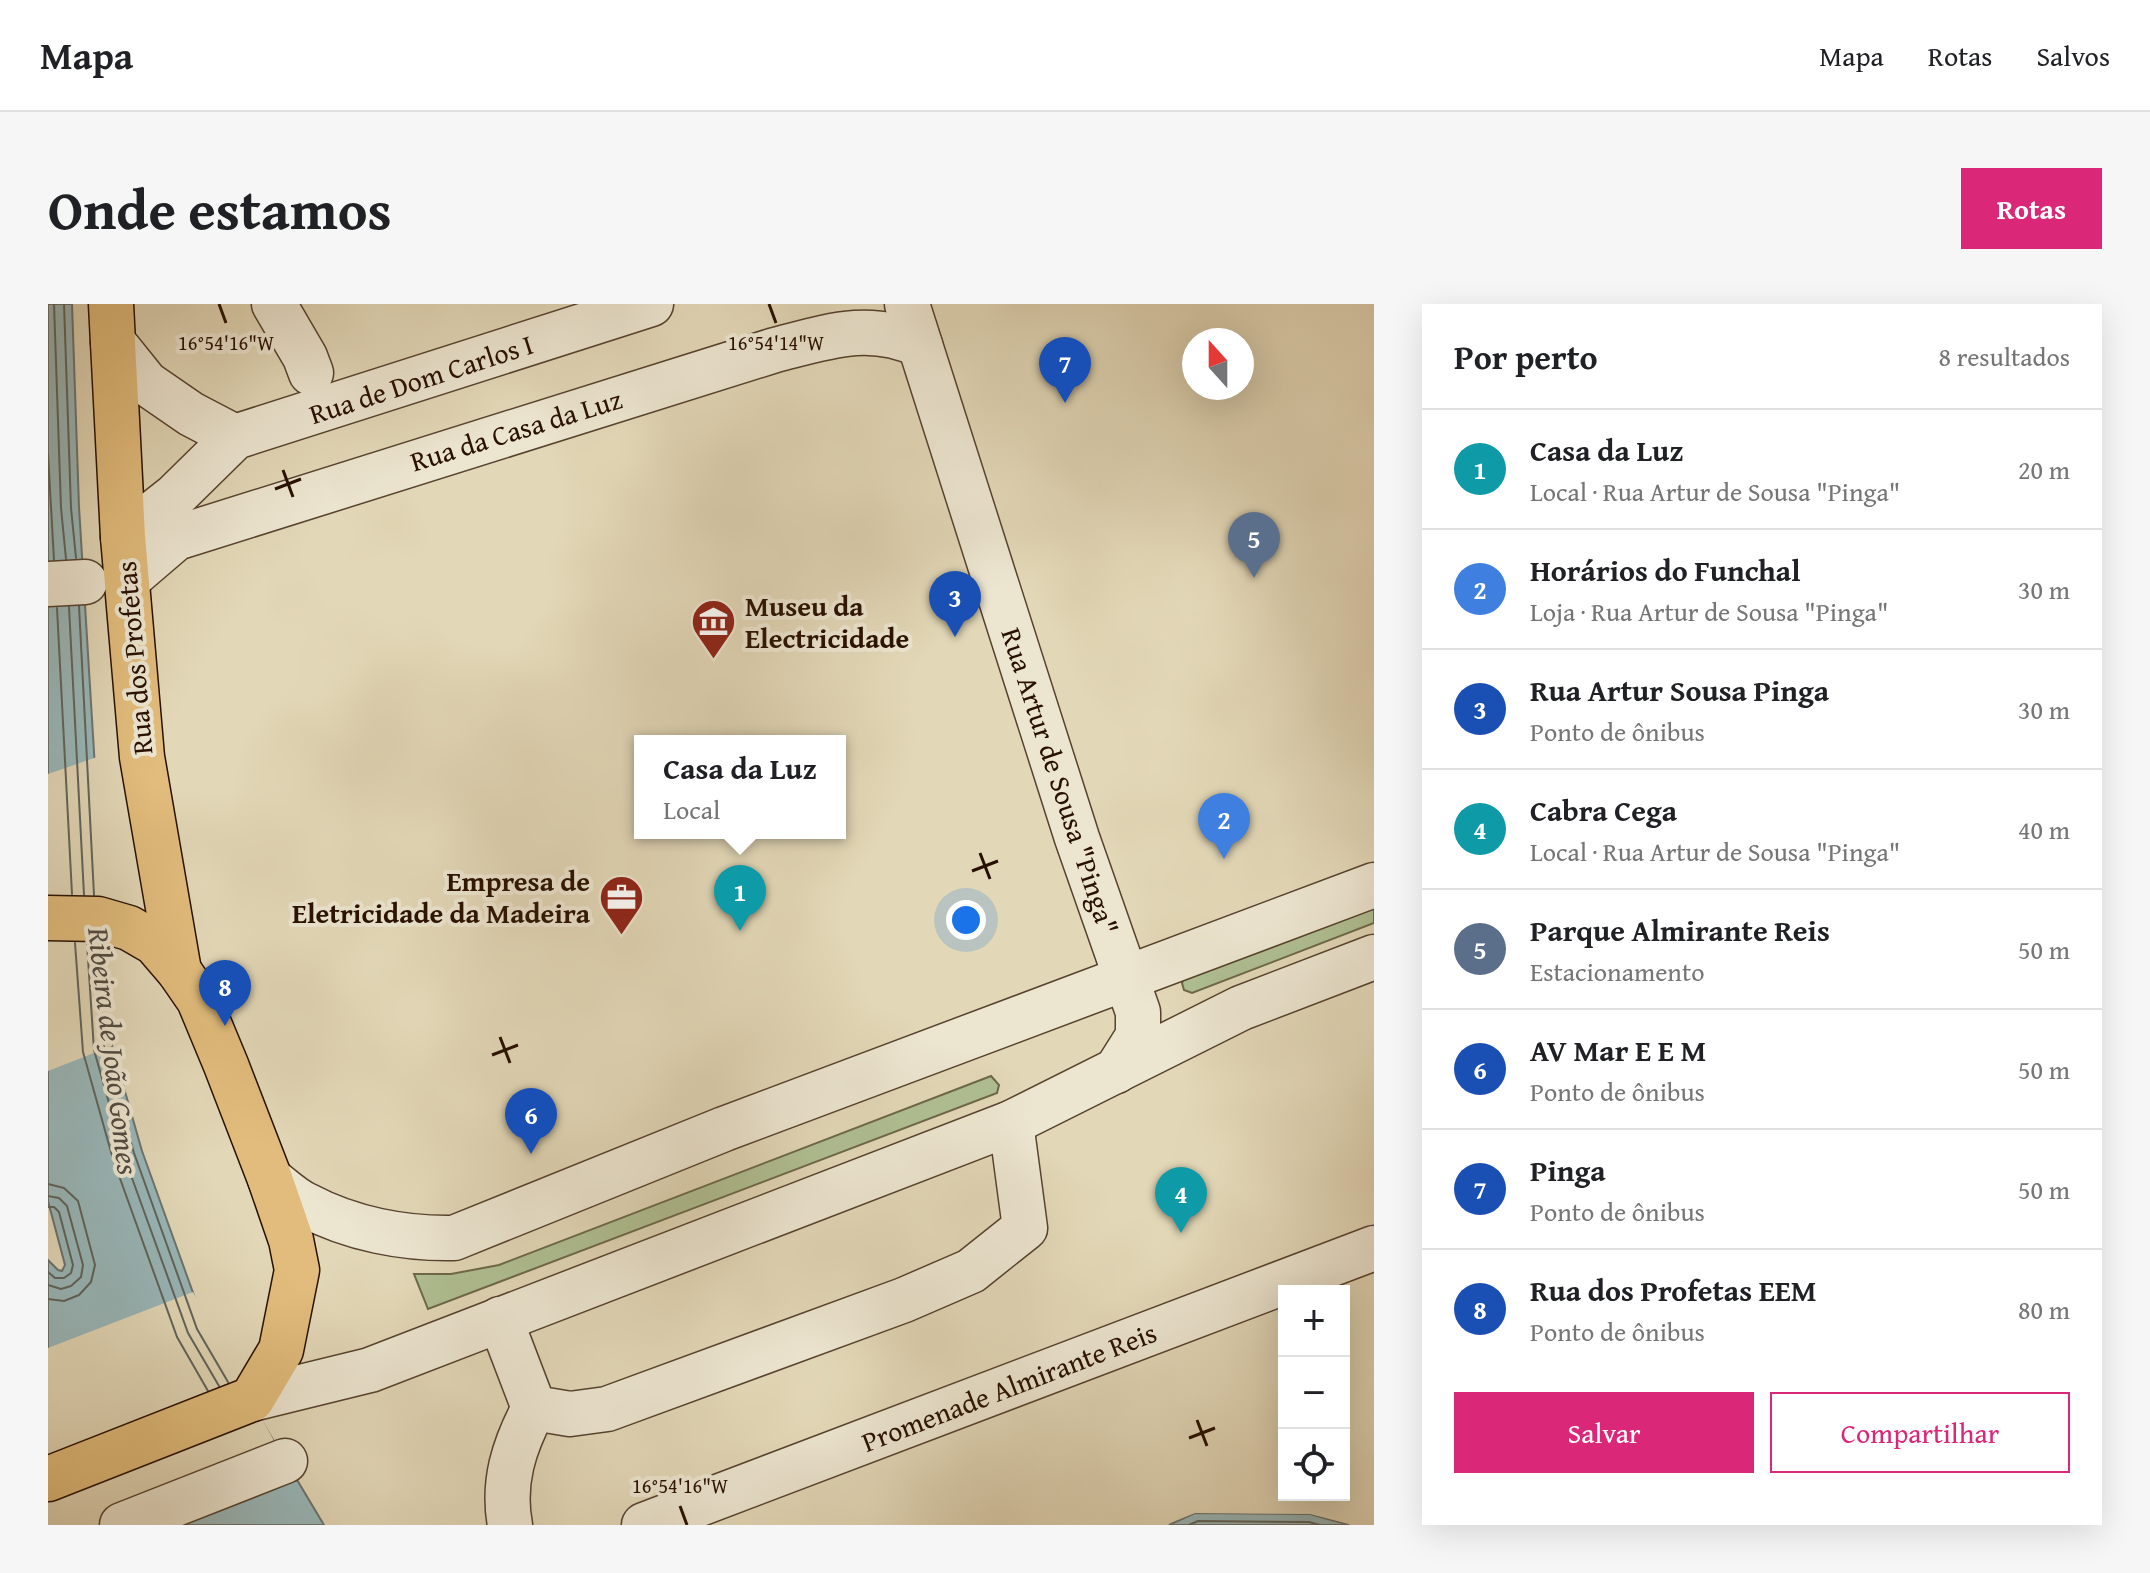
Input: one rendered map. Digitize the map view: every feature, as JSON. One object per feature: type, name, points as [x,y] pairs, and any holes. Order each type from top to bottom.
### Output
[{"type":"main road","name":"Rua dos Profetas","points":[[112,323],[123,537],[87,582],[142,757],[179,971]]},
{"type":"main road","points":[[48,918],[79,917],[115,923],[155,943],[179,971],[199,1000],[270,1179],[291,1240],[297,1270],[281,1350],[252,1399],[48,1479]]},
{"type":"street","points":[[274,304],[311,373]]},
{"type":"street","name":"Rua de Dom Carlos I","points":[[123,537],[175,496],[235,437],[651,304]]},
{"type":"street","name":"Rua Artur de Sousa \"Pinga\"","points":[[907,304],[1077,838],[1138,1012],[1138,1036],[1116,1071]]},
{"type":"street","points":[[112,323],[146,383],[191,414],[235,437]]},
{"type":"street","name":"Rua da Casa da Luz","points":[[87,582],[176,538],[775,350],[830,336],[876,331],[902,336],[920,345]]},
{"type":"street","points":[[270,1179],[305,1205],[332,1216],[393,1235],[454,1238],[724,1129],[1374,885]]},
{"type":"street","points":[[252,1399],[370,1370],[1011,1123],[1241,1008],[1374,957]]},
{"type":"street","points":[[534,1408],[570,1414],[607,1409],[904,1300],[971,1271],[1025,1228],[1011,1123]]},
{"type":"street","name":"Promenade Almirante Reis","points":[[644,1525],[1374,1248]]},
{"type":"street","points":[[500,1319],[534,1408],[510,1464],[506,1502],[510,1525]]},
{"type":"street","points":[[122,1525],[285,1461]]},
{"type":"green space","points":[[1374,904],[1374,923],[1192,993],[1184,990],[1182,983],[1185,976]]},
{"type":"green space","points":[[991,1076],[999,1085],[997,1093],[428,1309],[414,1274],[451,1274],[499,1265]]},
{"type":"water","name":"Ribeira de João Gomes","points":[[48,304],[72,304],[79,507],[112,1046],[142,1151],[205,1326],[324,1525],[48,1525],[48,1260],[58,1270],[62,1271],[65,1265],[48,1201]]},
{"type":"water","points":[[1195,1513],[1310,1514],[1349,1525],[1169,1525]]},
{"type":"pier","points":[[97,757],[115,1025],[112,1046],[48,1071],[48,774]]},
{"type":"pier","points":[[193,1292],[285,1461],[165,1525],[48,1525],[48,1348]]},
{"type":"pier","points":[[1195,1509],[1311,1510],[1351,1521],[1353,1525],[1310,1514],[1195,1513],[1165,1525]]},
{"type":"place","name":"Pinga","points":[[1065,403]]},
{"type":"place","name":"Parque Almirante Reis","points":[[1254,578]]},
{"type":"place","name":"Rua Artur Sousa Pinga","points":[[955,637]]},
{"type":"place","name":"Museu da Electricidade","points":[[714,661]]},
{"type":"place","name":"Horários do Funchal","points":[[1224,859]]},
{"type":"place","name":"Casa da Luz","points":[[740,931]]},
{"type":"place","name":"Empresa de Eletricidade da Madeira","points":[[621,936]]},
{"type":"place","name":"Rua dos Profetas EEM","points":[[225,1026]]},
{"type":"place","name":"AV Mar E E M","points":[[531,1154]]},
{"type":"place","name":"Cabra Cega","points":[[1181,1233]]}]
